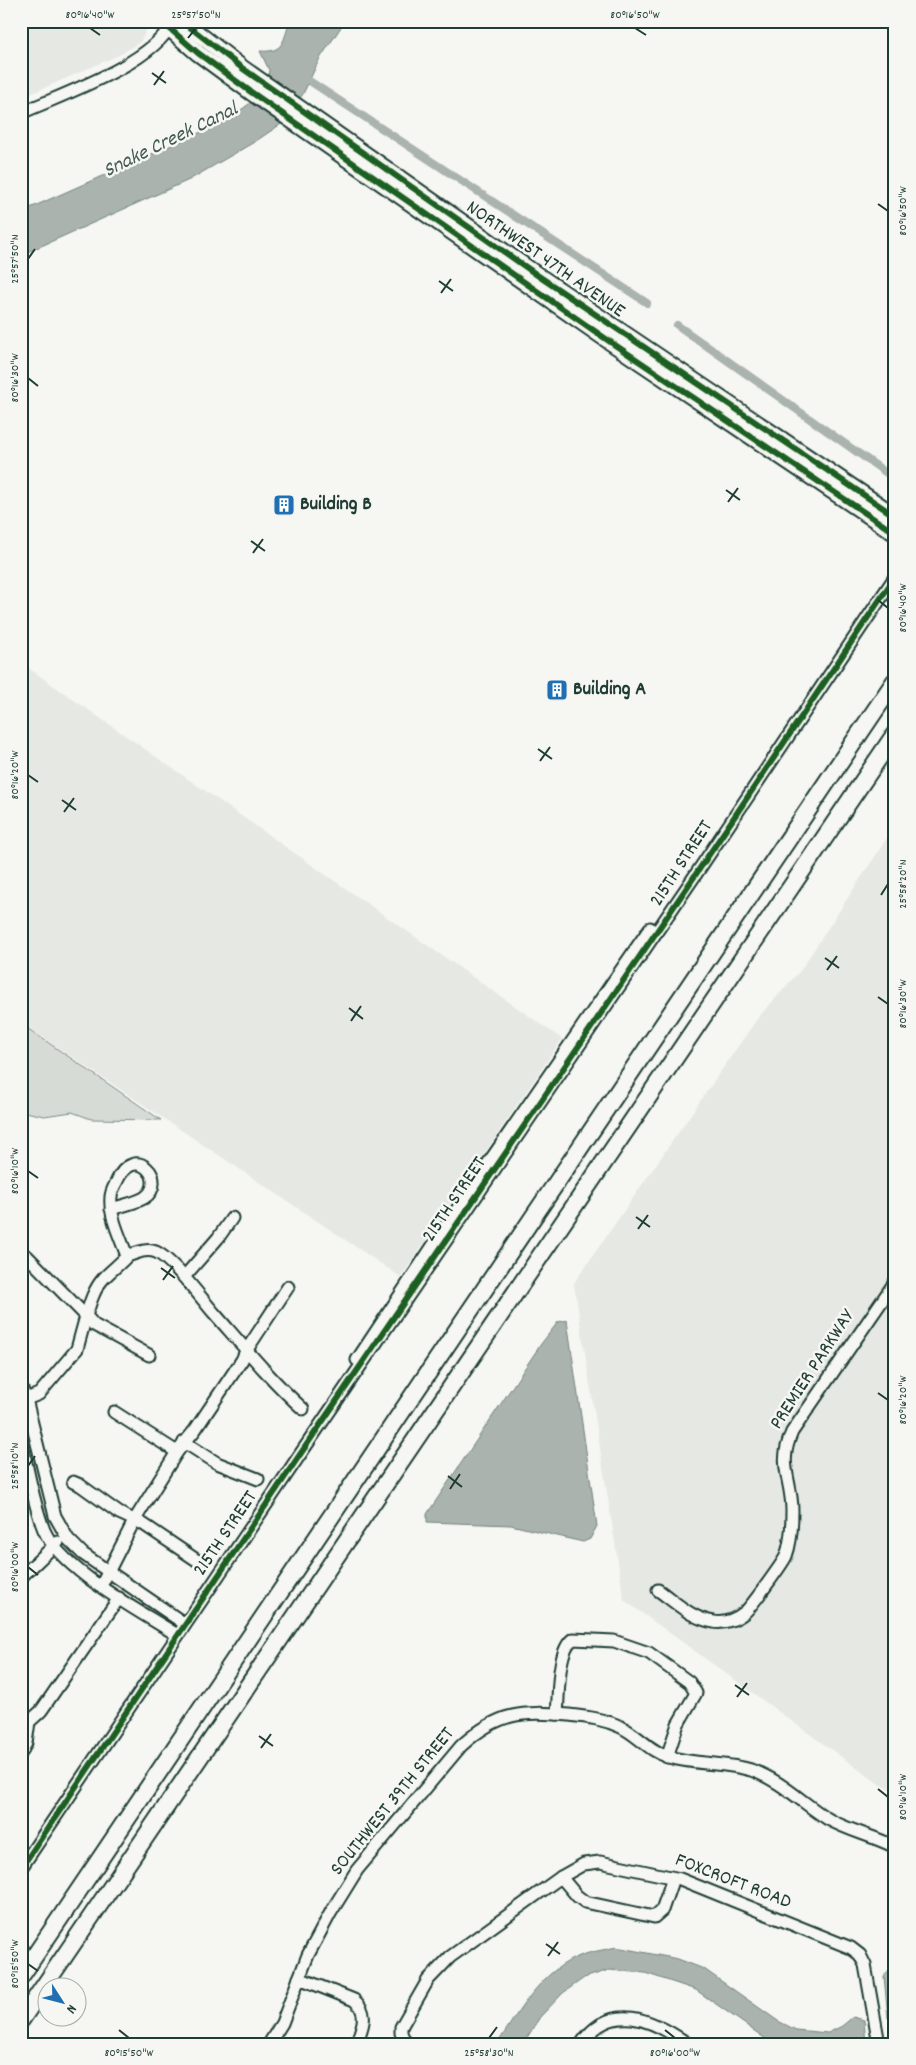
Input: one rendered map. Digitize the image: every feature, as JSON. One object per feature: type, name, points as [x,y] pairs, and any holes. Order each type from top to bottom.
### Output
[{"type":"highway","points":[[21,1976],[895,681]]},
{"type":"highway","points":[[21,2020],[895,734]]},
{"type":"main road","name":"NORTHWEST 47TH AVENUE","points":[[171,23],[296,114],[895,516]]},
{"type":"main road","name":"NORTHWEST 47TH AVENUE","points":[[296,114],[594,330],[895,533]]},
{"type":"street","points":[[21,113],[126,66],[148,50],[171,23]]},
{"type":"street","name":"215TH STREET","points":[[21,1868],[184,1624],[696,874],[895,577]]},
{"type":"street","points":[[111,1209],[126,1256]]},
{"type":"street","points":[[184,1277],[218,1238],[232,1218]]},
{"type":"street","points":[[24,1400],[39,1394],[77,1349],[94,1293],[103,1278],[119,1266],[126,1256],[148,1250],[158,1253],[184,1277],[246,1351],[303,1410]]},
{"type":"street","points":[[26,1256],[94,1324],[149,1355]]},
{"type":"street","name":"PREMIER PARKWAY","points":[[658,1590],[690,1613],[716,1623],[733,1620],[746,1612],[786,1557],[792,1510],[784,1460],[789,1440],[895,1282]]},
{"type":"street","points":[[101,1586],[134,1520],[177,1452],[196,1430],[288,1287]]},
{"type":"street","points":[[21,1388],[54,1509],[66,1535],[83,1554],[184,1624]]},
{"type":"street","points":[[114,1412],[177,1452]]},
{"type":"street","points":[[21,1441],[40,1517],[54,1546],[76,1568],[177,1635]]},
{"type":"street","points":[[184,1442],[217,1463],[258,1479]]},
{"type":"street","points":[[73,1482],[119,1513],[134,1520],[198,1561]]},
{"type":"street","points":[[21,1577],[66,1535]]},
{"type":"street","points":[[21,1753],[26,1743],[25,1720],[41,1711],[119,1598]]},
{"type":"street","points":[[557,1714],[563,1652],[573,1639],[587,1638],[614,1641],[632,1646],[648,1653],[689,1682],[694,1687],[696,1693],[678,1724],[667,1757]]},
{"type":"street","name":"SOUTHWEST 39TH STREET","points":[[269,2044],[282,2023],[308,1955],[331,1912],[358,1870],[461,1746],[474,1734],[491,1723],[516,1714],[536,1712],[609,1721],[623,1728],[656,1752],[667,1757],[749,1770],[766,1776],[828,1818],[895,1847]]},
{"type":"street","name":"FOXCROFT ROAD","points":[[406,2044],[401,2034],[401,2028],[428,1980],[450,1957],[561,1877],[584,1864],[600,1862],[673,1878],[851,1948],[860,1955],[865,1965],[879,2044]]},
{"type":"street","points":[[561,1877],[577,1896],[585,1902],[654,1917],[662,1910],[673,1878]]},
{"type":"street","points":[[299,1978],[354,2000],[360,2005],[364,2014],[364,2024],[356,2044]]},
{"type":"street","points":[[581,2044],[589,2032],[598,2024],[609,2019],[622,2017],[653,2023],[674,2040],[688,2044]]},
{"type":"shaded area","points":[[21,21],[144,21],[147,29],[140,42],[121,54],[21,98]]},
{"type":"shaded area","name":"Snake Creek Canal","points":[[290,21],[345,21],[319,60],[303,94],[281,124],[256,141],[189,180],[21,255],[21,212],[226,121],[249,104],[268,75],[269,70],[260,51],[278,48],[284,40]]},
{"type":"shaded area","points":[[21,663],[562,1039],[401,1277],[21,1023]]},
{"type":"shaded area","points":[[895,826],[895,1791],[879,1784],[624,1600],[574,1283],[757,1019],[800,971]]},
{"type":"shaded area","points":[[21,1024],[161,1120],[91,1119],[72,1112],[44,1116],[21,1111]]},
{"type":"shaded area","points":[[567,1320],[597,1526],[590,1539],[583,1542],[511,1525],[427,1522],[427,1514],[541,1344],[558,1322]]},
{"type":"shaded area","points":[[616,1947],[678,1959],[704,1969],[778,2021],[796,2030],[828,2033],[842,2026],[853,2017],[864,2020],[866,2044],[773,2044],[696,1990],[645,1973],[609,1970],[584,1978],[563,1993],[540,2017],[523,2044],[497,2044],[533,1992],[555,1970],[582,1955]]},
{"type":"shaded area","points":[[895,1962],[895,2024],[888,2018],[884,1976]]},
{"type":"waterway","points":[[302,76],[647,303]]},
{"type":"waterway","points":[[677,325],[895,479]]},
{"type":"cycle path","points":[[161,21],[198,53],[251,92],[609,341],[895,533]]},
{"type":"cycle path","points":[[182,21],[242,68],[540,277],[895,516]]},
{"type":"cycle path","points":[[21,1868],[696,874],[895,577]]},
{"type":"place","name":"Building B","points":[[284,505]]},
{"type":"place","name":"Building A","points":[[557,690]]}]
